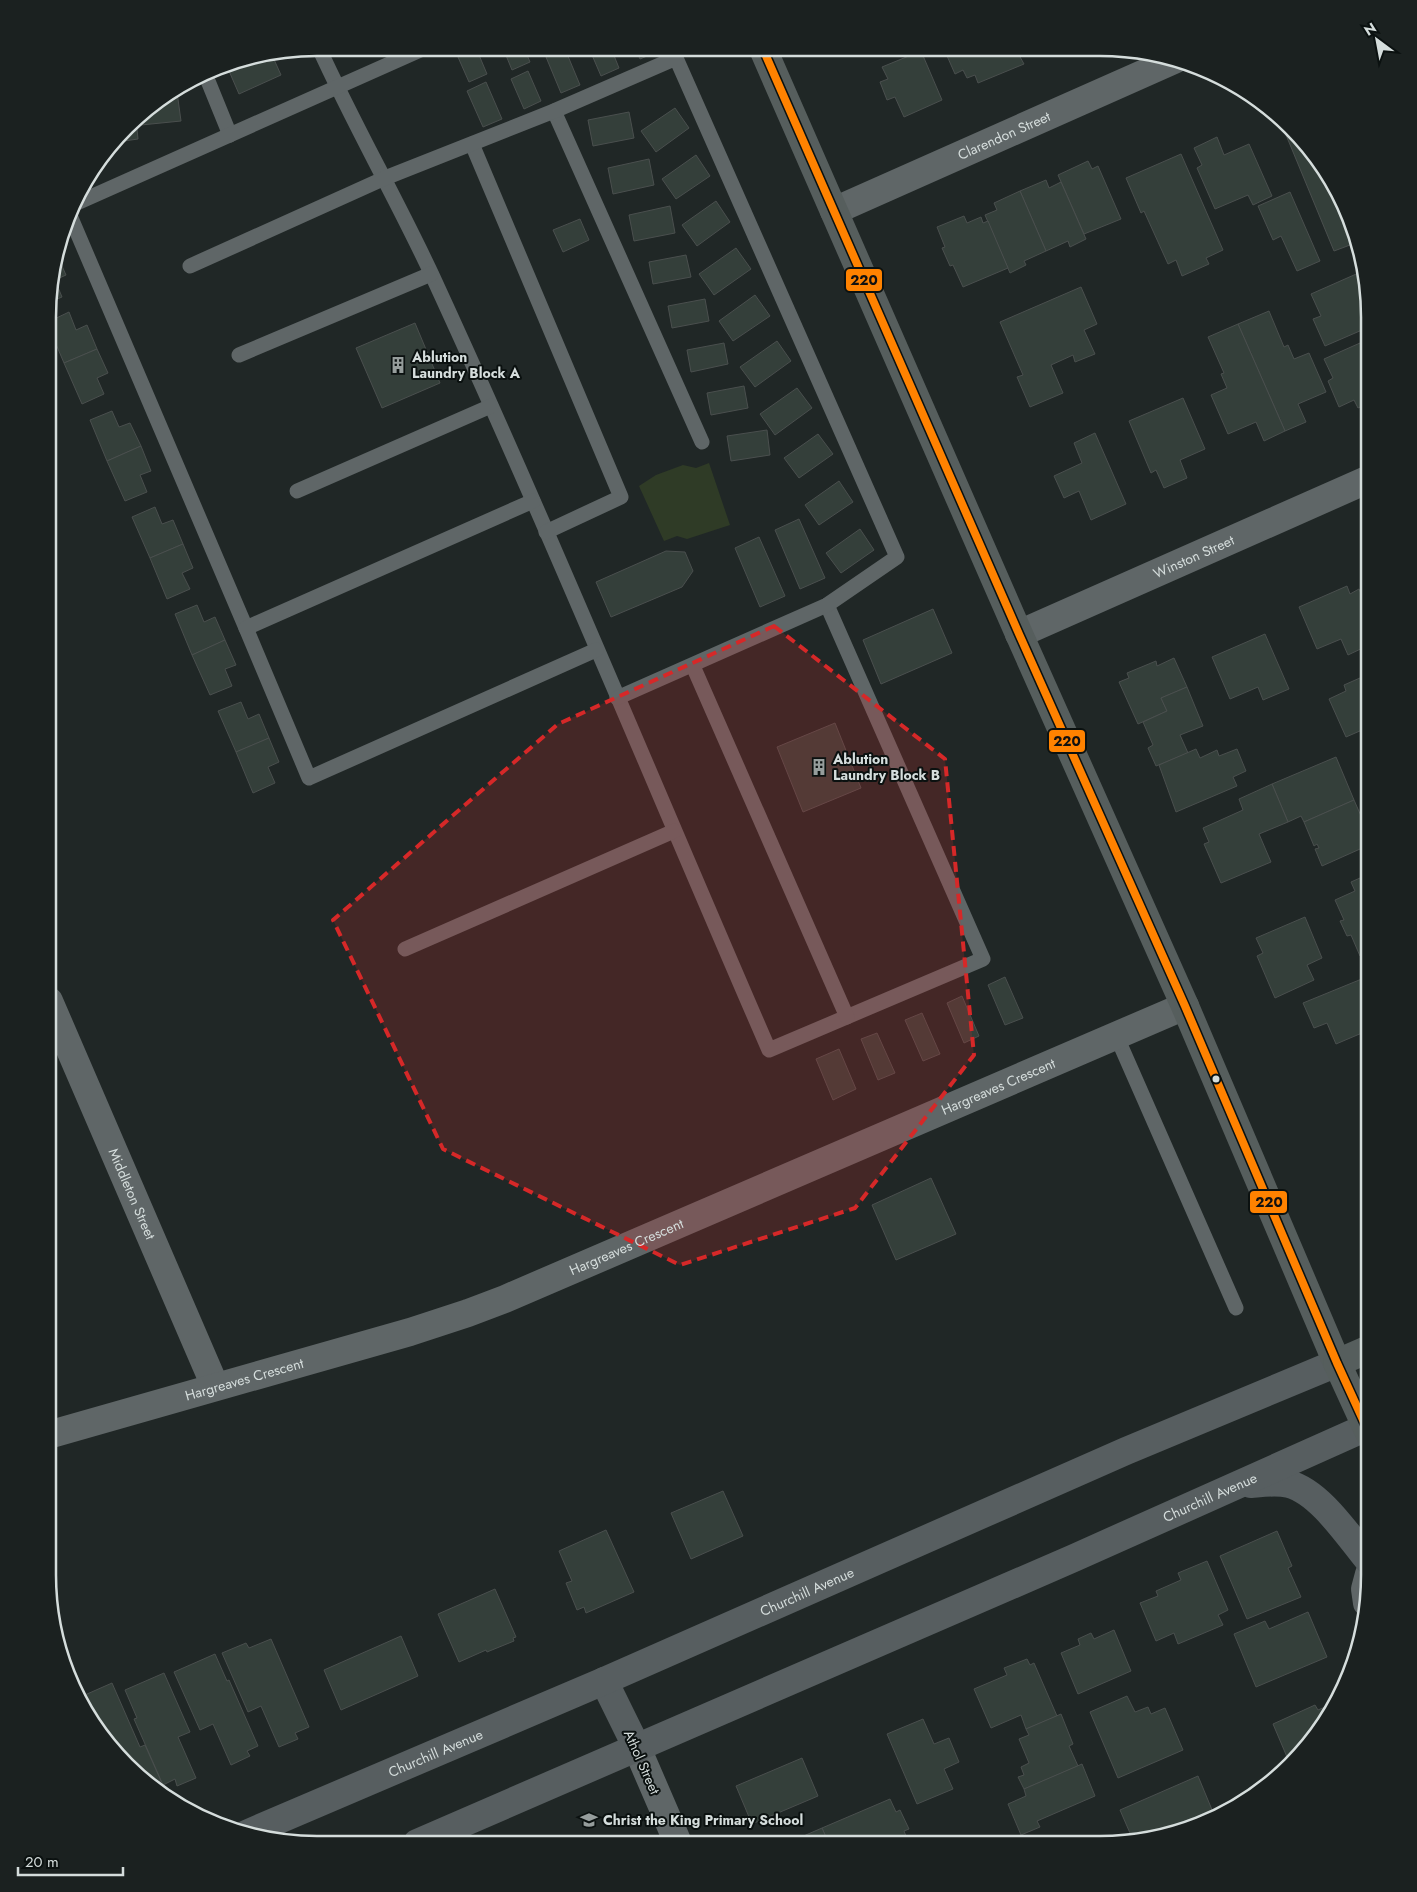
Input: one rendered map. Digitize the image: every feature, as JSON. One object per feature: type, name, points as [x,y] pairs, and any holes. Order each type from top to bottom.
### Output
[{"type":"main road","points":[[766,56],[1019,634],[1185,1006],[1361,1414]]},
{"type":"main road","name":"Churchill Avenue","points":[[258,1829],[604,1681],[1126,1451],[1361,1353]]},
{"type":"main road","name":"Churchill Avenue","points":[[433,1836],[1361,1432]]},
{"type":"main road","points":[[1237,1485],[1274,1482],[1289,1484],[1301,1489],[1324,1508],[1361,1551]]},
{"type":"main road","name":"Athol Street","points":[[604,1681],[637,1748]]},
{"type":"street","name":"Clarendon Street","points":[[834,211],[1164,64]]},
{"type":"street","name":"Winston Street","points":[[1019,634],[1361,483]]},
{"type":"street","name":"Hargreaves Crescent","points":[[56,1433],[410,1332],[468,1313],[505,1299],[1185,1006]]},
{"type":"street","name":"Middleton Street","points":[[56,1019],[215,1386]]},
{"type":"street","name":"Athol Street","points":[[637,1748],[675,1836]]},
{"type":"lane","points":[[323,56],[337,88],[385,178],[491,406],[769,1050],[983,960],[828,605]]},
{"type":"lane","points":[[84,200],[407,56]]},
{"type":"lane","points":[[190,266],[385,178],[554,111],[676,58],[897,557],[828,605],[617,698]]},
{"type":"lane","points":[[208,80],[230,135]]},
{"type":"lane","points":[[554,111],[702,442]]},
{"type":"lane","points":[[472,144],[621,497],[546,532]]},
{"type":"lane","points":[[73,224],[309,778],[596,650]]},
{"type":"lane","points":[[239,355],[431,274]]},
{"type":"lane","points":[[297,490],[491,406]]},
{"type":"lane","points":[[246,628],[533,501]]},
{"type":"lane","points":[[693,666],[847,1018]]},
{"type":"lane","points":[[405,949],[674,831]]},
{"type":"lane","points":[[1116,1036],[1236,1308]]},
{"type":"highlighted area","points":[[774,626],[945,759],[974,1055],[855,1208],[680,1265],[443,1149],[333,920],[558,724]]},
{"type":"green space","points":[[709,463],[730,525],[687,539],[677,536],[664,541],[639,486],[656,475],[683,465],[696,468]]},
{"type":"building","points":[[458,56],[479,56],[487,74],[469,82]]},
{"type":"building","points":[[506,56],[527,56],[530,62],[512,70]]},
{"type":"building","points":[[568,56],[580,85],[561,93],[546,57]]},
{"type":"building","points":[[592,56],[614,56],[619,68],[601,76]]},
{"type":"building","points":[[909,56],[923,56],[942,100],[904,117],[895,97],[887,100],[880,82],[888,79],[882,67]]},
{"type":"building","points":[[947,56],[1020,56],[1024,64],[978,83],[975,75],[967,78],[963,70],[955,74]]},
{"type":"building","points":[[274,60],[281,75],[239,94],[229,71]]},
{"type":"building","points":[[528,71],[541,101],[524,109],[511,79]]},
{"type":"building","points":[[486,82],[502,119],[483,127],[467,91]]},
{"type":"building","points":[[178,97],[181,121],[141,125]]},
{"type":"building","points":[[675,108],[689,128],[656,152],[641,131]]},
{"type":"building","points":[[629,112],[634,138],[593,146],[588,120]]},
{"type":"building","points":[[137,129],[138,139],[125,141]]},
{"type":"building","points":[[1286,135],[1317,172],[1341,217],[1350,245],[1334,251]]},
{"type":"building","points":[[1217,137],[1224,155],[1249,144],[1272,196],[1253,205],[1248,195],[1215,209],[1197,168],[1202,165],[1194,148]]},
{"type":"building","points":[[1181,154],[1223,250],[1206,258],[1209,264],[1182,276],[1176,260],[1168,264],[1144,211],[1141,213],[1126,178]]},
{"type":"building","points":[[696,155],[710,176],[676,199],[662,179]]},
{"type":"building","points":[[649,159],[654,185],[613,194],[608,168]]},
{"type":"building","points":[[1088,161],[1092,169],[1098,166],[1121,219],[1084,234],[1058,175]]},
{"type":"building","points":[[1046,180],[1049,188],[1061,182],[1086,239],[1070,247],[1068,241],[1046,251],[1020,191]]},
{"type":"building","points":[[1020,191],[1046,251],[1024,261],[1026,265],[1010,273],[985,215],[997,210],[994,203]]},
{"type":"building","points":[[1290,192],[1320,261],[1297,271],[1281,236],[1273,240],[1258,206]]},
{"type":"building","points":[[716,201],[730,222],[697,246],[682,225]]},
{"type":"building","points":[[670,206],[675,233],[634,241],[629,215]]},
{"type":"building","points":[[964,216],[967,223],[981,217],[983,223],[988,221],[1008,268],[963,287],[953,265],[950,266],[942,248],[945,247],[937,227]]},
{"type":"building","points":[[580,219],[589,240],[563,252],[553,230]]},
{"type":"building","points":[[736,248],[751,269],[714,295],[699,274]]},
{"type":"building","points":[[686,255],[691,277],[653,284],[649,262]]},
{"type":"building","points":[[61,265],[66,275],[59,278]]},
{"type":"building","points":[[1357,274],[1361,330],[1325,346],[1313,319],[1321,316],[1311,294]]},
{"type":"building","points":[[58,287],[62,297],[57,299]]},
{"type":"building","points":[[1081,287],[1097,324],[1084,330],[1095,354],[1075,362],[1073,355],[1051,365],[1063,393],[1030,407],[1017,377],[1023,375],[1000,322]]},
{"type":"building","points":[[755,295],[770,316],[733,341],[719,321]]},
{"type":"building","points":[[705,299],[709,321],[672,328],[668,306]]},
{"type":"building","points":[[1269,311],[1284,347],[1288,345],[1294,359],[1309,353],[1326,392],[1298,404],[1306,422],[1285,431],[1238,324]]},
{"type":"building","points":[[69,312],[76,330],[87,325],[97,349],[64,363],[56,344],[56,318]]},
{"type":"building","name":"Ablution Laundry Block A","points":[[415,323],[440,383],[382,408],[356,348]]},
{"type":"building","points":[[1238,324],[1285,431],[1264,441],[1256,422],[1228,434],[1211,395],[1227,388],[1221,374],[1224,373],[1208,337]]},
{"type":"building","points":[[777,341],[791,361],[755,387],[740,367]]},
{"type":"building","points":[[724,343],[728,364],[691,372],[687,350]]},
{"type":"building","points":[[1361,343],[1361,407],[1358,408],[1354,400],[1339,407],[1328,381],[1333,378],[1324,359]]},
{"type":"building","points":[[97,349],[108,373],[97,378],[104,394],[82,404],[64,363]]},
{"type":"building","points":[[744,386],[748,408],[711,415],[707,393]]},
{"type":"building","points":[[797,388],[812,408],[775,435],[760,414]]},
{"type":"building","points":[[1183,398],[1205,449],[1180,460],[1187,478],[1164,488],[1156,470],[1151,473],[1129,421]]},
{"type":"building","points":[[112,411],[119,427],[130,423],[141,446],[107,461],[90,420]]},
{"type":"building","points":[[767,430],[770,455],[731,461],[727,436]]},
{"type":"building","points":[[1095,433],[1126,504],[1091,520],[1079,491],[1064,498],[1054,476],[1082,463],[1074,443]]},
{"type":"building","points":[[818,434],[833,454],[799,478],[784,458]]},
{"type":"building","points":[[141,446],[151,471],[140,475],[147,492],[125,501],[107,461]]},
{"type":"building","points":[[839,481],[853,502],[819,525],[805,505]]},
{"type":"building","points":[[155,507],[162,524],[173,520],[183,544],[150,558],[132,517]]},
{"type":"building","points":[[799,519],[825,578],[800,589],[775,530]]},
{"type":"building","points":[[860,529],[874,550],[841,573],[826,553]]},
{"type":"building","points":[[759,537],[785,596],[760,607],[735,548]]},
{"type":"building","points":[[183,544],[193,568],[182,573],[190,589],[167,599],[150,558]]},
{"type":"building","points":[[666,551],[685,552],[693,571],[682,587],[611,617],[596,582]]},
{"type":"building","points":[[1347,586],[1350,594],[1359,589],[1361,594],[1361,649],[1348,655],[1341,639],[1317,649],[1299,607]]},
{"type":"building","points":[[197,605],[204,622],[215,617],[225,640],[192,655],[175,614]]},
{"type":"building","points":[[933,609],[952,653],[881,684],[863,640]]},
{"type":"building","points":[[1265,634],[1289,689],[1263,700],[1258,687],[1230,699],[1212,657]]},
{"type":"building","points":[[225,640],[236,665],[225,669],[232,686],[210,695],[192,655]]},
{"type":"building","points":[[1174,658],[1187,687],[1161,698],[1167,711],[1138,724],[1119,682],[1129,678],[1127,673],[1156,661],[1157,666]]},
{"type":"building","points":[[1361,678],[1361,730],[1346,737],[1329,699],[1346,691],[1344,685]]},
{"type":"building","points":[[1187,687],[1203,726],[1180,735],[1188,753],[1156,766],[1148,748],[1153,745],[1143,722],[1167,711],[1161,698]]},
{"type":"building","points":[[241,702],[248,719],[259,714],[269,738],[236,752],[218,711]]},
{"type":"building","name":"Ablution Laundry Block B","points":[[835,723],[861,788],[803,812],[777,747]]},
{"type":"building","points":[[269,738],[279,762],[268,767],[275,783],[253,793],[236,752]]},
{"type":"building","points":[[1196,749],[1200,758],[1217,750],[1219,756],[1237,749],[1246,771],[1233,777],[1237,786],[1176,812],[1159,765]]},
{"type":"building","points":[[1336,757],[1354,800],[1304,822],[1301,816],[1288,822],[1272,784]]},
{"type":"building","points":[[1272,784],[1288,822],[1259,834],[1271,862],[1221,883],[1204,844],[1209,842],[1203,828],[1243,810],[1239,799]]},
{"type":"building","points":[[1354,800],[1361,816],[1361,849],[1322,866],[1315,849],[1319,848],[1317,844],[1314,846],[1304,822]]},
{"type":"building","points":[[1361,878],[1360,956],[1351,935],[1347,936],[1340,921],[1344,920],[1335,900],[1355,891],[1351,882]]},
{"type":"building","points":[[1305,917],[1322,958],[1307,965],[1314,980],[1275,998],[1257,956],[1263,953],[1256,938]]},
{"type":"building","points":[[1005,977],[1023,1018],[1005,1025],[988,985]]},
{"type":"building","points":[[1361,979],[1361,1033],[1336,1044],[1327,1023],[1314,1028],[1303,1003]]},
{"type":"building","points":[[962,996],[979,1036],[964,1043],[947,1003]]},
{"type":"building","points":[[922,1013],[940,1054],[923,1061],[905,1020]]},
{"type":"building","points":[[877,1033],[895,1073],[878,1080],[861,1039]]},
{"type":"building","points":[[839,1049],[856,1089],[833,1100],[816,1059]]},
{"type":"building","points":[[931,1178],[956,1234],[896,1260],[872,1205]]},
{"type":"building","points":[[723,1491],[743,1536],[691,1559],[671,1513]]},
{"type":"building","points":[[606,1530],[634,1592],[586,1613],[584,1607],[577,1610],[566,1583],[572,1581],[559,1551]]},
{"type":"building","points":[[1277,1531],[1292,1566],[1288,1568],[1301,1597],[1247,1619],[1220,1556]]},
{"type":"building","points":[[1207,1561],[1228,1610],[1218,1615],[1223,1625],[1178,1644],[1174,1633],[1156,1641],[1140,1603],[1158,1596],[1156,1591],[1181,1580],[1178,1573]]},
{"type":"building","points":[[495,1589],[516,1637],[513,1638],[514,1641],[487,1652],[486,1650],[459,1662],[438,1614]]},
{"type":"building","points":[[1308,1612],[1327,1657],[1256,1687],[1234,1634],[1265,1621],[1269,1629]]},
{"type":"building","points":[[1114,1630],[1131,1671],[1078,1694],[1061,1653],[1080,1645],[1078,1639],[1091,1633],[1094,1639]]},
{"type":"building","points":[[401,1636],[418,1676],[341,1710],[324,1670]]},
{"type":"building","points":[[271,1639],[309,1727],[295,1733],[298,1739],[279,1747],[261,1706],[248,1712],[222,1653],[246,1643],[249,1648]]},
{"type":"building","points":[[215,1654],[227,1681],[229,1680],[258,1746],[247,1751],[250,1756],[231,1765],[213,1724],[200,1730],[174,1672]]},
{"type":"building","points":[[1027,1659],[1030,1665],[1034,1663],[1057,1716],[1026,1729],[1021,1715],[991,1728],[974,1689],[1007,1675],[1004,1668]]},
{"type":"building","points":[[164,1673],[190,1732],[178,1737],[196,1778],[177,1786],[175,1779],[163,1785],[134,1719],[137,1718],[125,1690]]},
{"type":"building","points":[[112,1683],[140,1747],[145,1745],[161,1781],[158,1782],[145,1771],[121,1747],[100,1720],[86,1695]]},
{"type":"building","points":[[1127,1696],[1135,1712],[1148,1707],[1151,1714],[1165,1708],[1183,1750],[1118,1778],[1090,1712]]},
{"type":"building","points":[[1315,1705],[1318,1710],[1325,1707],[1307,1734],[1287,1756],[1273,1724]]},
{"type":"building","points":[[1061,1714],[1073,1744],[1069,1746],[1078,1766],[1024,1789],[1018,1777],[1024,1775],[1021,1767],[1029,1763],[1019,1739],[1029,1735],[1026,1729]]},
{"type":"building","points":[[923,1719],[934,1744],[949,1738],[959,1762],[944,1769],[953,1789],[917,1804],[887,1734]]},
{"type":"building","points":[[802,1758],[818,1796],[752,1824],[736,1786]]},
{"type":"building","points":[[1082,1764],[1095,1796],[1037,1821],[1040,1827],[1021,1835],[1008,1804],[1026,1796],[1024,1789]]},
{"type":"building","points":[[1198,1776],[1212,1810],[1167,1827],[1130,1834],[1120,1810]]},
{"type":"building","points":[[890,1799],[896,1812],[900,1810],[909,1829],[904,1831],[906,1836],[826,1836],[822,1828]]},
{"type":"building","points":[[822,1828],[826,1836],[804,1836]]},
{"type":"transit line","name":"220","points":[[766,56],[1019,634],[1185,1006],[1361,1416]]},
{"type":"place","name":"Ablution Laundry Block A","points":[[398,365]]},
{"type":"place","name":"Ablution Laundry Block B","points":[[819,767]]},
{"type":"place","name":"Christ the King Primary School","points":[[589,1820]]}]
